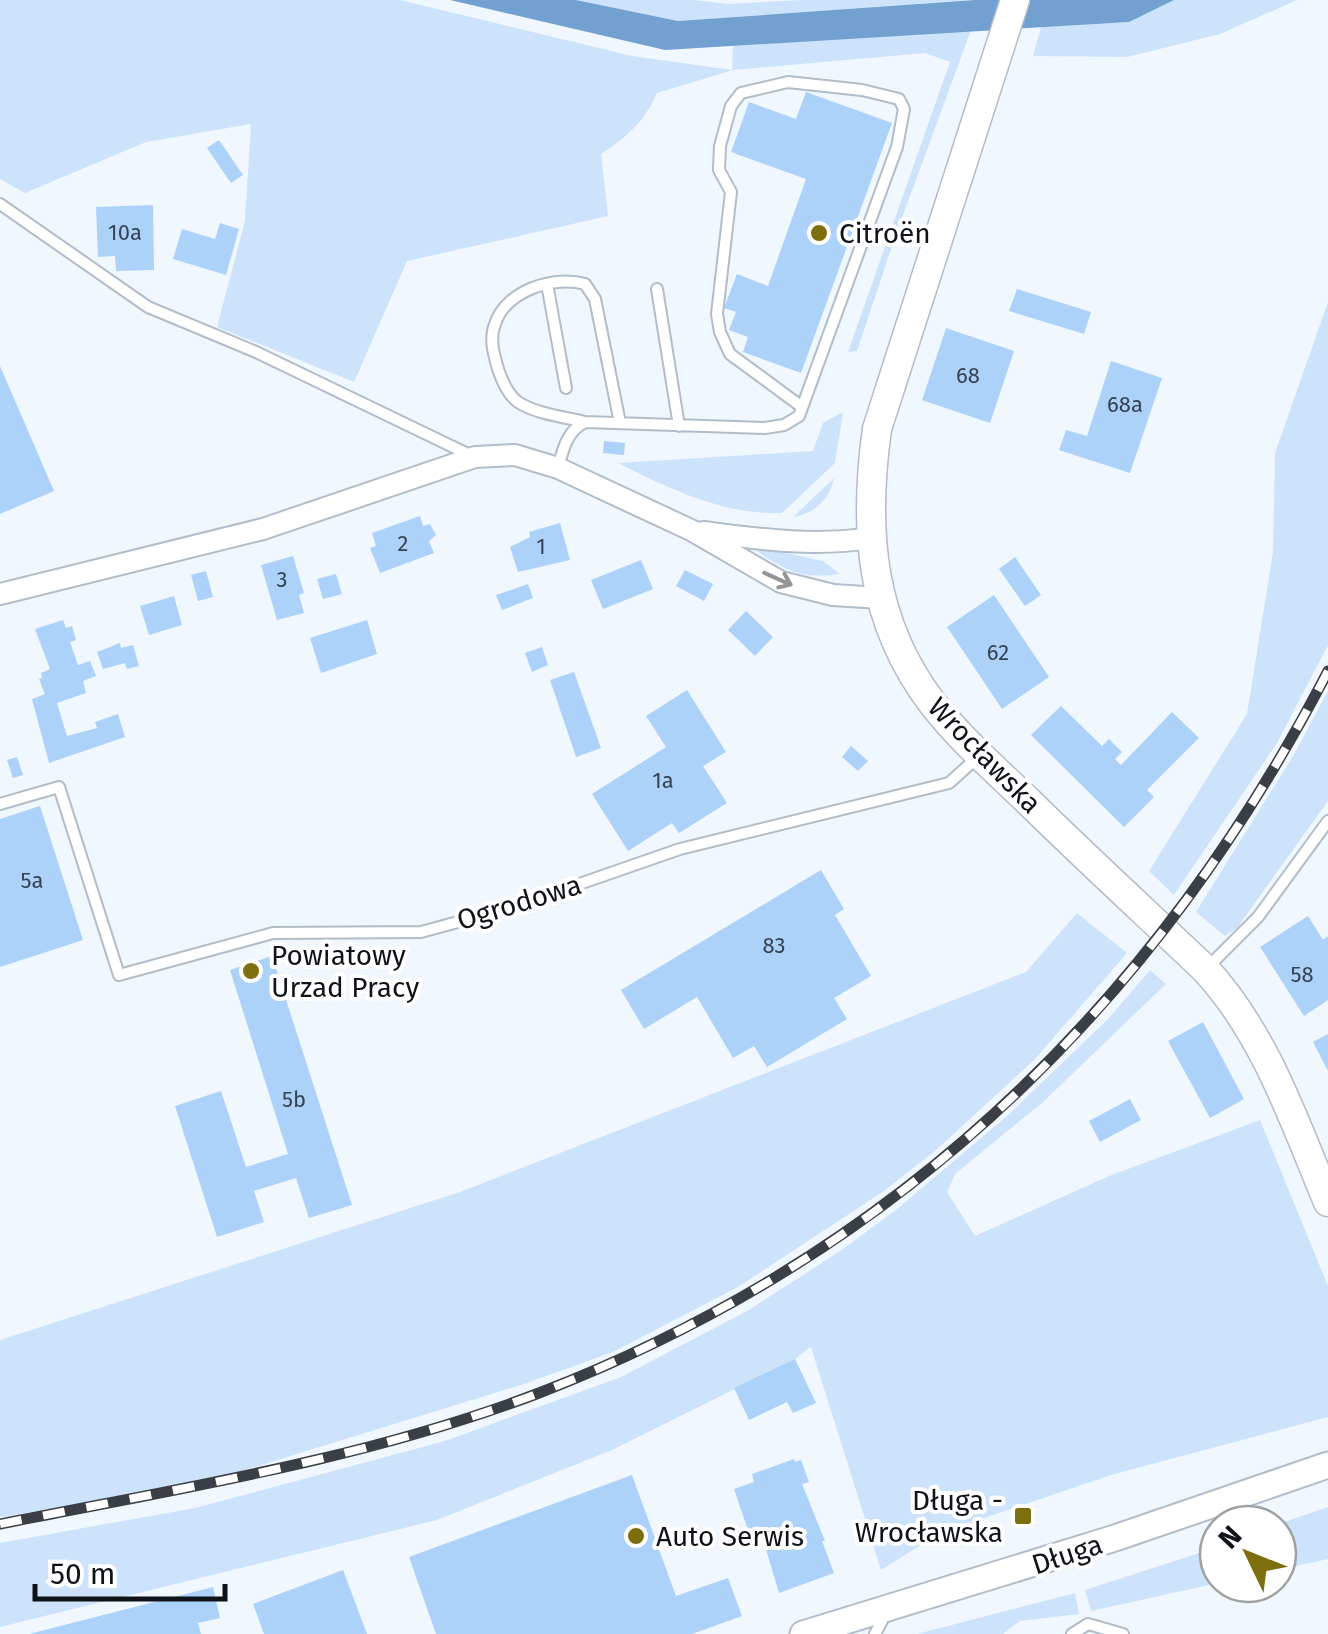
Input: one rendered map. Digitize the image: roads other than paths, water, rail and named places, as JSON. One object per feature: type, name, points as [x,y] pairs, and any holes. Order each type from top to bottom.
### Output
[{"type":"main road","name":"Wrocławska","points":[[1016,0],[877,430],[869,498],[870,538],[881,598],[891,628],[918,682],[935,706],[980,755],[1206,970],[1234,1004],[1263,1052],[1328,1202]]},
{"type":"street","points":[[0,594],[264,530],[474,457],[515,455],[558,468],[693,531],[780,582],[833,595],[881,598]]},
{"type":"street","points":[[693,531],[805,544],[870,538]]},
{"type":"street","name":"Długa","points":[[803,1634],[1116,1538],[1328,1465]]},
{"type":"lane","points":[[620,423],[595,298],[586,284],[567,278],[518,295],[504,306],[495,322],[493,352],[500,377],[518,402],[586,422],[765,428],[784,425],[800,416],[897,147],[904,109],[899,99],[862,90],[788,82],[741,93],[730,106],[720,146],[719,170],[731,192],[717,314],[730,354],[802,408]]},
{"type":"lane","points":[[0,204],[148,306],[256,352],[474,457]]},
{"type":"lane","points":[[546,284],[566,388]]},
{"type":"lane","points":[[657,288],[680,426]]},
{"type":"lane","points":[[558,468],[564,445],[575,427],[586,422]]},
{"type":"lane","name":"Ogrodowa","points":[[0,804],[59,786],[120,975],[273,933],[422,932],[514,907],[680,849],[948,783],[980,755]]},
{"type":"lane","points":[[1206,970],[1258,916],[1328,821]]},
{"type":"lane","points":[[875,1634],[889,1608]]},
{"type":"lane","points":[[1072,1634],[1088,1624],[1123,1634]]},
{"type":"water","points":[[450,0],[576,0],[678,21],[975,0],[1174,0],[1129,22],[665,50]]},
{"type":"railway","points":[[0,1524],[273,1470],[474,1416],[539,1393],[668,1336],[788,1270],[899,1193],[1002,1107],[1096,1012],[1181,907],[1258,793],[1328,671]]},
{"type":"place","name":"Citroën","points":[[819,233]]},
{"type":"place","name":"Powiatowy Urzad Pracy","points":[[251,971]]},
{"type":"place","name":"Długa - Wrocławska","points":[[1023,1516]]},
{"type":"place","name":"Auto Serwis","points":[[636,1536]]}]
